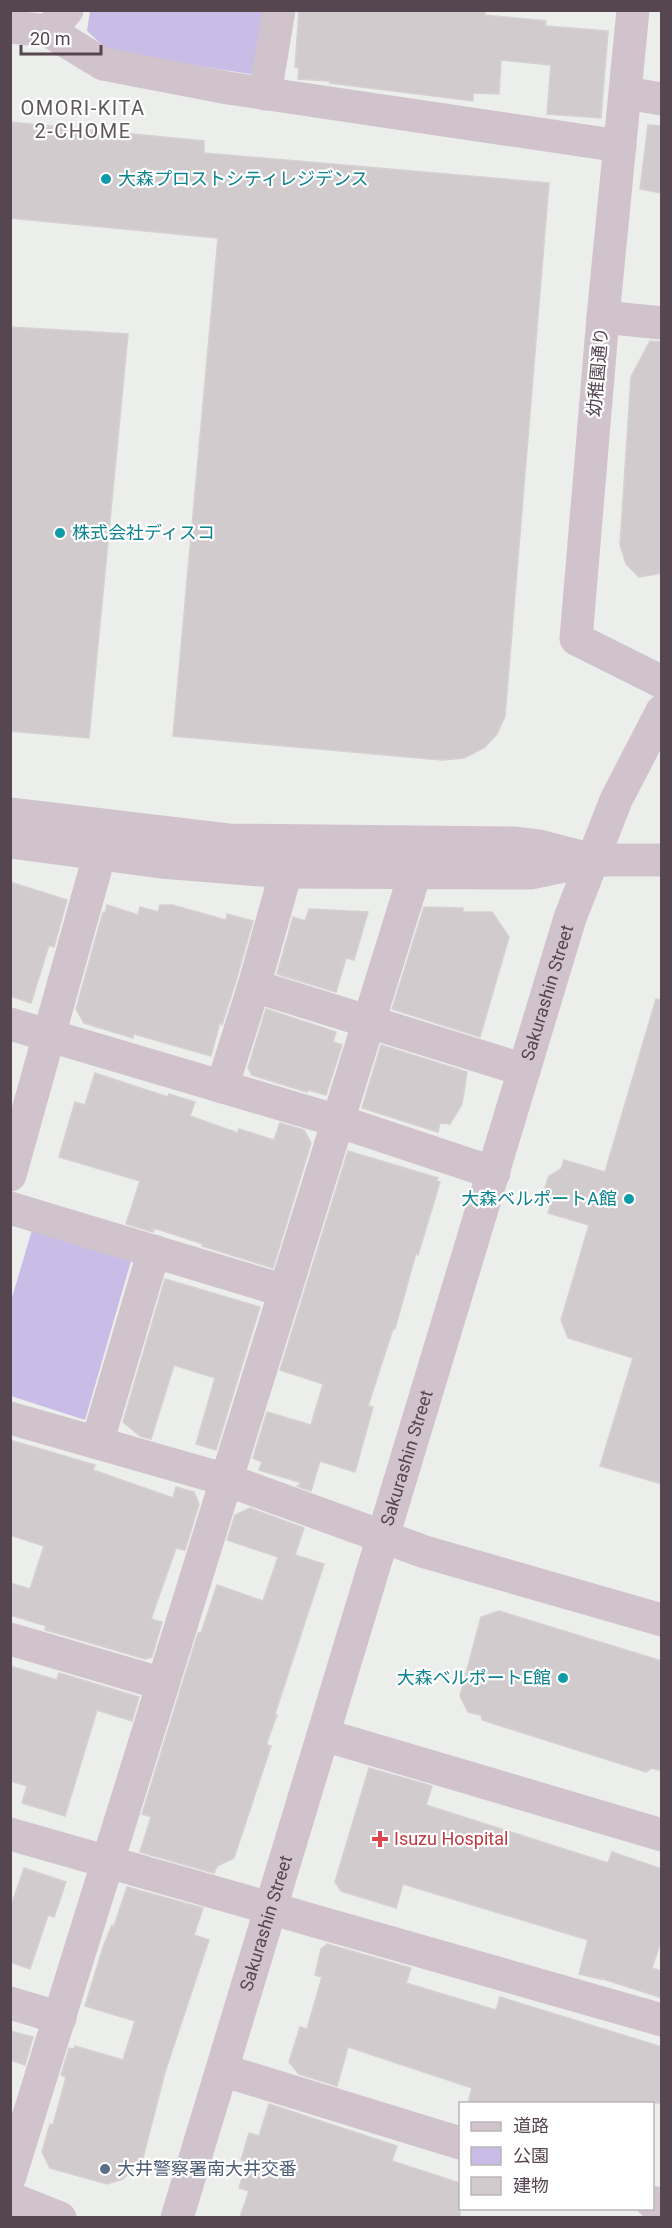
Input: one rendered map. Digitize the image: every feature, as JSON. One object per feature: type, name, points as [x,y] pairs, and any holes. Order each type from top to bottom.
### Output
[{"type":"street","points":[[265,94],[279,10]]},
{"type":"street","name":"幼稚園通り","points":[[629,11],[626,93],[603,317],[576,639],[662,682]]},
{"type":"street","points":[[10,27],[58,21],[103,64],[265,94],[620,146]]},
{"type":"street","points":[[626,93],[662,99]]},
{"type":"street","points":[[603,317],[662,323]]},
{"type":"street","name":"Sakurashin Street","points":[[177,2217],[570,918],[616,800],[662,711]]},
{"type":"street","points":[[10,814],[228,840],[516,843],[539,846],[593,860]]},
{"type":"street","points":[[10,843],[183,864],[286,872],[530,873],[593,860],[662,860]]},
{"type":"street","points":[[10,1175],[100,853]]},
{"type":"street","points":[[222,1087],[254,986],[286,872]]},
{"type":"street","points":[[10,2176],[415,873]]},
{"type":"street","points":[[254,986],[524,1070]]},
{"type":"street","points":[[10,1024],[338,1121],[494,1173]]},
{"type":"street","points":[[10,1208],[285,1291]]},
{"type":"street","points":[[97,1443],[154,1251]]},
{"type":"street","points":[[10,1418],[227,1480],[424,1552],[662,1620]]},
{"type":"street","points":[[10,1640],[164,1684]]},
{"type":"street","points":[[324,1735],[662,1834]]},
{"type":"street","points":[[10,1834],[662,2020]]},
{"type":"street","points":[[10,2003],[60,2018]]},
{"type":"street","points":[[222,2070],[459,2143]]},
{"type":"street","points":[[10,2198],[60,2217]]},
{"type":"green space","points":[[90,11],[268,11],[256,75],[110,52],[87,31]]},
{"type":"green space","points":[[32,1230],[131,1261],[85,1420],[11,1396],[11,1301]]},
{"type":"building","points":[[299,10],[485,10],[485,15],[546,21],[545,26],[608,31],[601,118],[547,114],[551,65],[501,60],[499,94],[473,93],[473,101],[330,83],[330,81],[298,79],[299,68],[295,67]]},
{"type":"building","points":[[10,122],[204,141],[204,153],[549,183],[505,716],[497,734],[484,748],[464,758],[442,760],[173,736],[218,238],[10,218]]},
{"type":"building","points":[[648,125],[662,126],[662,193],[640,189]]},
{"type":"building","name":"株式会社ディスコ","points":[[10,327],[128,334],[89,738],[10,731]]},
{"type":"building","points":[[650,341],[662,342],[662,573],[639,577],[626,564],[620,545],[631,377]]},
{"type":"building","points":[[10,882],[67,900],[54,947],[49,945],[31,1003],[10,996]]},
{"type":"building","points":[[107,905],[138,915],[140,907],[158,912],[160,905],[172,905],[226,920],[227,914],[253,921],[211,1056],[134,1034],[133,1038],[84,1023],[76,1009],[103,912],[105,913]]},
{"type":"building","points":[[424,907],[463,908],[463,912],[492,912],[509,937],[480,1037],[392,1009]]},
{"type":"building","points":[[309,909],[368,912],[354,960],[346,958],[336,992],[277,974],[293,917],[305,921]]},
{"type":"building","name":"大森ベルポートA館","points":[[656,999],[662,1000],[662,1484],[600,1466],[633,1358],[568,1338],[561,1320],[589,1225],[548,1213],[551,1204],[544,1190],[549,1176],[561,1169],[564,1160],[605,1172]]},
{"type":"building","points":[[266,1009],[336,1032],[333,1042],[342,1045],[326,1095],[308,1090],[307,1092],[252,1075],[248,1068]]},
{"type":"building","points":[[381,1045],[467,1072],[462,1104],[450,1124],[440,1123],[438,1132],[362,1108]]},
{"type":"building","points":[[95,1073],[168,1097],[169,1094],[195,1102],[190,1116],[238,1133],[239,1129],[274,1140],[280,1123],[304,1130],[311,1143],[273,1268],[154,1228],[153,1232],[126,1224],[140,1181],[59,1157],[75,1102],[85,1105]]},
{"type":"building","points":[[348,1151],[438,1178],[436,1181],[440,1182],[418,1255],[416,1253],[395,1329],[393,1329],[368,1406],[373,1407],[355,1472],[320,1461],[311,1491],[297,1486],[302,1483],[259,1470],[262,1462],[253,1458],[267,1412],[311,1425],[323,1384],[280,1370]]},
{"type":"building","points":[[165,1279],[260,1307],[216,1450],[196,1444],[215,1378],[174,1365],[151,1439],[140,1436],[123,1422]]},
{"type":"building","points":[[10,1440],[95,1465],[93,1470],[173,1498],[176,1487],[194,1492],[199,1504],[185,1550],[176,1548],[151,1619],[162,1622],[152,1657],[145,1659],[45,1630],[46,1626],[10,1615],[10,1583],[30,1589],[44,1546],[10,1535]]},
{"type":"building","points":[[250,1508],[304,1528],[295,1555],[324,1564],[275,1714],[277,1715],[267,1742],[267,1745],[271,1746],[234,1858],[217,1866],[214,1873],[140,1852],[151,1817],[142,1814],[198,1633],[201,1633],[217,1585],[263,1601],[278,1557],[227,1540],[235,1515]]},
{"type":"building","name":"大森ベルポートE館","points":[[499,1611],[662,1661],[662,1771],[652,1768],[646,1772],[482,1720],[481,1715],[468,1712],[460,1696],[481,1617]]},
{"type":"building","points":[[10,1666],[57,1680],[59,1673],[139,1697],[132,1721],[97,1710],[65,1816],[22,1803],[27,1786],[10,1781]]},
{"type":"building","points":[[369,1768],[432,1786],[426,1805],[608,1863],[612,1852],[662,1869],[662,1938],[652,1968],[662,1971],[662,1998],[600,1978],[579,1974],[588,1940],[403,1884],[396,1908],[341,1891],[335,1882]]},
{"type":"building","points":[[24,1868],[66,1882],[54,1917],[48,1915],[30,1969],[10,1962],[10,1909]]},
{"type":"building","points":[[127,1887],[203,1908],[194,1935],[209,1940],[165,2072],[143,2158],[123,2179],[107,2184],[50,2168],[42,2152],[50,2124],[53,2125],[66,2077],[61,2075],[69,2048],[74,2049],[75,2046],[123,2060],[135,2021],[85,2006],[103,1947],[112,1925],[114,1926]]},
{"type":"building","points":[[327,1944],[411,1968],[406,1983],[496,2010],[500,1997],[662,2047],[662,2103],[468,2102],[472,2088],[348,2047],[337,2086],[299,2074],[289,2062],[300,2027],[307,2029],[322,1977],[315,1975],[321,1949]]},
{"type":"building","points":[[10,2031],[33,2037],[25,2065],[10,2060]]},
{"type":"building","points":[[269,2104],[397,2146],[392,2161],[459,2183],[460,2217],[240,2217],[249,2191],[239,2188],[247,2162],[241,2160],[249,2133],[259,2136]]},
{"type":"place","name":"大森プロストシティレジデンス","points":[[106,179]]},
{"type":"place","name":"株式会社ディスコ","points":[[60,533]]},
{"type":"place","name":"大森ベルポートA館","points":[[629,1199]]},
{"type":"place","name":"大森ベルポートE館","points":[[563,1678]]},
{"type":"place","name":"Isuzu Hospital","points":[[380,1839]]},
{"type":"place","name":"大井警察署南大井交番","points":[[105,2169]]},
{"type":"district","name":"OMORI-KITA 2-CHOME","points":[[83,120]]}]
